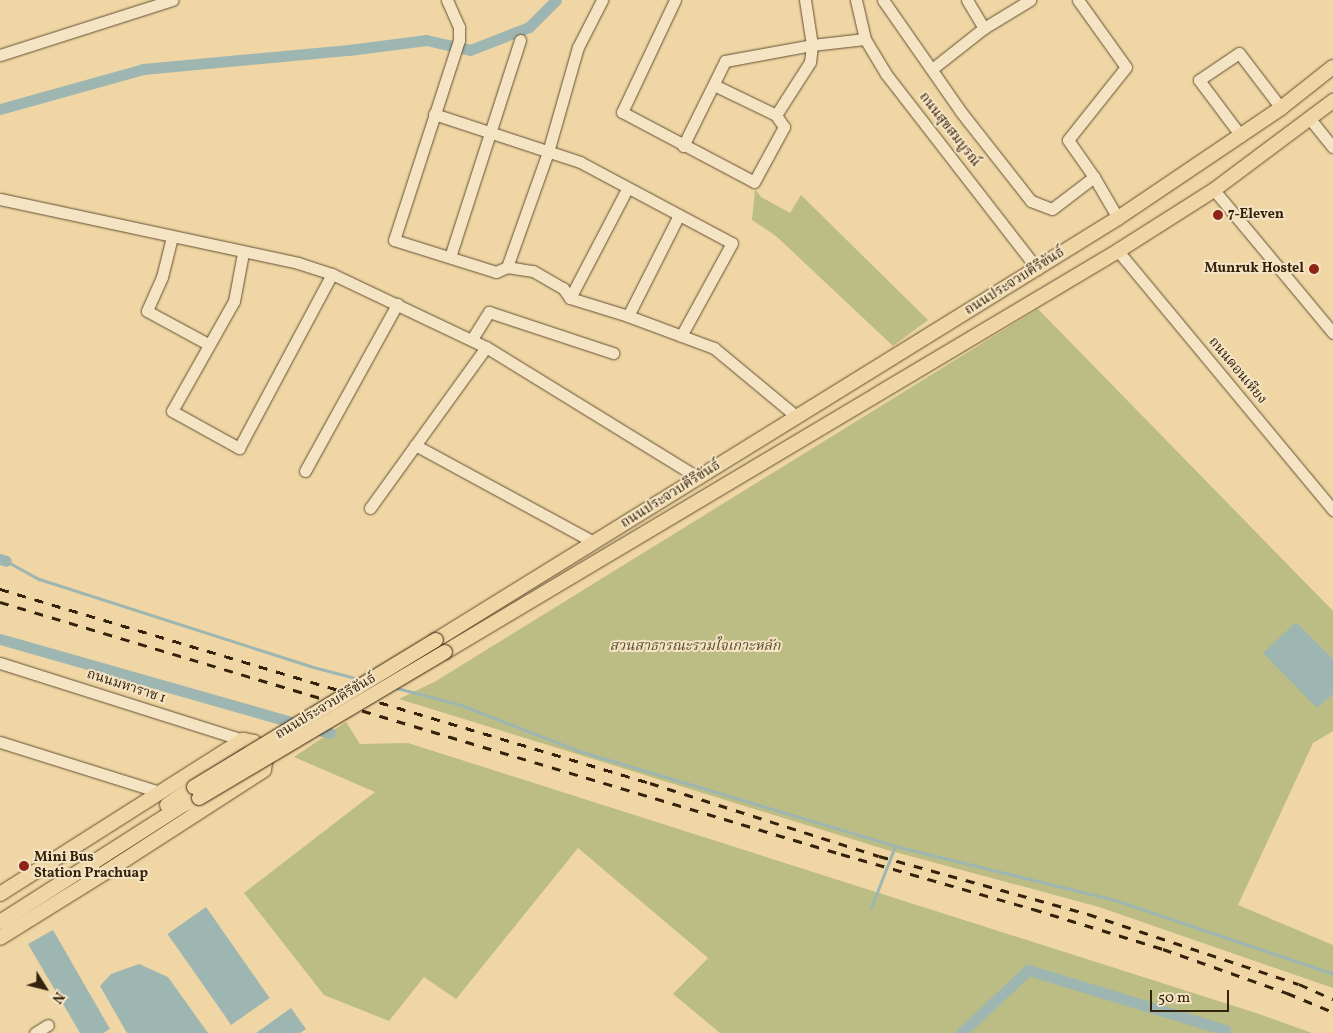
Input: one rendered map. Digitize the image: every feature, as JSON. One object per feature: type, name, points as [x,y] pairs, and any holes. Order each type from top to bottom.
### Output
[{"type":"main road","name":"ถนนประจวบคีรีขันธ์","points":[[0,911],[196,792],[436,640],[1118,218],[1281,108],[1333,67]]},
{"type":"main road","name":"ถนนประจวบคีรีขันธ์","points":[[0,922],[183,805],[196,792],[445,652],[1118,251],[1214,190],[1333,101]]},
{"type":"main road","points":[[0,894],[243,740],[254,742],[266,757],[264,770],[0,938]]},
{"type":"street","points":[[0,55],[172,0]]},
{"type":"street","points":[[447,0],[459,27],[459,40],[394,240],[496,272],[507,267],[532,271],[563,288],[570,298],[628,316],[714,348],[797,417]]},
{"type":"street","points":[[507,267],[548,152],[578,47],[602,0]]},
{"type":"street","points":[[675,0],[622,112],[754,182],[784,128],[776,115],[714,85]]},
{"type":"street","points":[[776,115],[810,62],[812,45],[805,0]]},
{"type":"street","name":"ถนนสุขสมบูรณ์","points":[[856,0],[865,39],[886,74],[1037,269]]},
{"type":"street","points":[[883,0],[961,112],[1031,201],[1052,209],[1094,177]]},
{"type":"street","points":[[967,0],[984,28]]},
{"type":"street","points":[[932,69],[984,28],[1030,0]]},
{"type":"street","points":[[1078,0],[1126,67],[1068,140],[1094,177],[1118,218]]},
{"type":"street","points":[[683,146],[725,61],[812,45],[865,39]]},
{"type":"street","points":[[450,257],[520,40]]},
{"type":"street","points":[[1241,136],[1199,80],[1207,74],[1239,53],[1281,108]]},
{"type":"street","points":[[434,114],[580,162],[627,190],[732,243],[681,336]]},
{"type":"street","points":[[1310,119],[1333,147]]},
{"type":"street","points":[[570,298],[627,190]]},
{"type":"street","points":[[1214,190],[1333,334]]},
{"type":"street","points":[[0,199],[172,237],[298,262],[332,274],[486,346],[699,478]]},
{"type":"street","points":[[628,316],[679,215]]},
{"type":"street","points":[[172,237],[162,277],[147,311],[208,344]]},
{"type":"street","name":"ถนนดอนเหียง","points":[[1118,251],[1333,510]]},
{"type":"street","points":[[244,252],[234,301],[208,344],[172,411],[238,448],[332,274]]},
{"type":"street","points":[[305,471],[397,304]]},
{"type":"street","points":[[472,339],[489,312],[613,354]]},
{"type":"street","points":[[370,508],[486,346]]},
{"type":"street","points":[[415,445],[594,542]]},
{"type":"street","name":"ถนนมหาราช 1","points":[[0,663],[243,740]]},
{"type":"street","points":[[0,742],[160,792]]},
{"type":"street","points":[[36,1033],[48,1025]]},
{"type":"green space","points":[[755,189],[761,197],[790,213],[801,195],[928,320],[893,346],[776,236],[752,220]]},
{"type":"green space","name":"สวนสาธารณะรวมใจเกาะหลัก","points":[[1038,309],[1333,611],[1333,731],[1313,743],[1238,905],[1333,945],[1333,988],[1099,907],[884,849],[399,699],[436,681]]},
{"type":"green space","points":[[346,722],[360,744],[408,743],[1256,1013],[1312,1033],[720,1033],[673,994],[708,958],[578,848],[456,999],[424,977],[389,1021],[324,995],[244,893],[375,792],[294,757]]},
{"type":"water","points":[[1296,622],[1333,659],[1333,694],[1317,708],[1263,653]]},
{"type":"water","points":[[206,907],[270,998],[231,1025],[167,934]]},
{"type":"water","points":[[53,930],[110,1029],[103,1033],[80,1033],[28,944]]},
{"type":"water","points":[[139,964],[168,977],[208,1033],[127,1033],[100,986],[111,974]]},
{"type":"water","points":[[291,1008],[306,1029],[300,1033],[256,1033]]},
{"type":"waterway","points":[[0,109],[143,69],[349,50],[426,40],[470,50],[529,27],[556,0]]},
{"type":"waterway","points":[[0,559],[6,561]]},
{"type":"waterway","points":[[6,561],[39,579],[313,667],[363,680]]},
{"type":"waterway","points":[[0,639],[330,733]]},
{"type":"waterway","points":[[393,687],[461,705],[579,751],[895,846],[871,908]]},
{"type":"waterway","points":[[895,846],[1115,900],[1333,974]]},
{"type":"waterway","points":[[961,1033],[1028,970],[1225,1030],[1224,1033]]},
{"type":"railway","points":[[0,589],[650,783],[879,856],[1088,914],[1299,984],[1333,999]]},
{"type":"railway","points":[[0,602],[841,854],[1033,909],[1163,949],[1287,993],[1333,1012]]},
{"type":"place","name":"7-Eleven","points":[[1218,215]]},
{"type":"place","name":"Munruk Hostel","points":[[1314,269]]},
{"type":"place","name":"Mini Bus Station Prachuap","points":[[24,866]]}]
